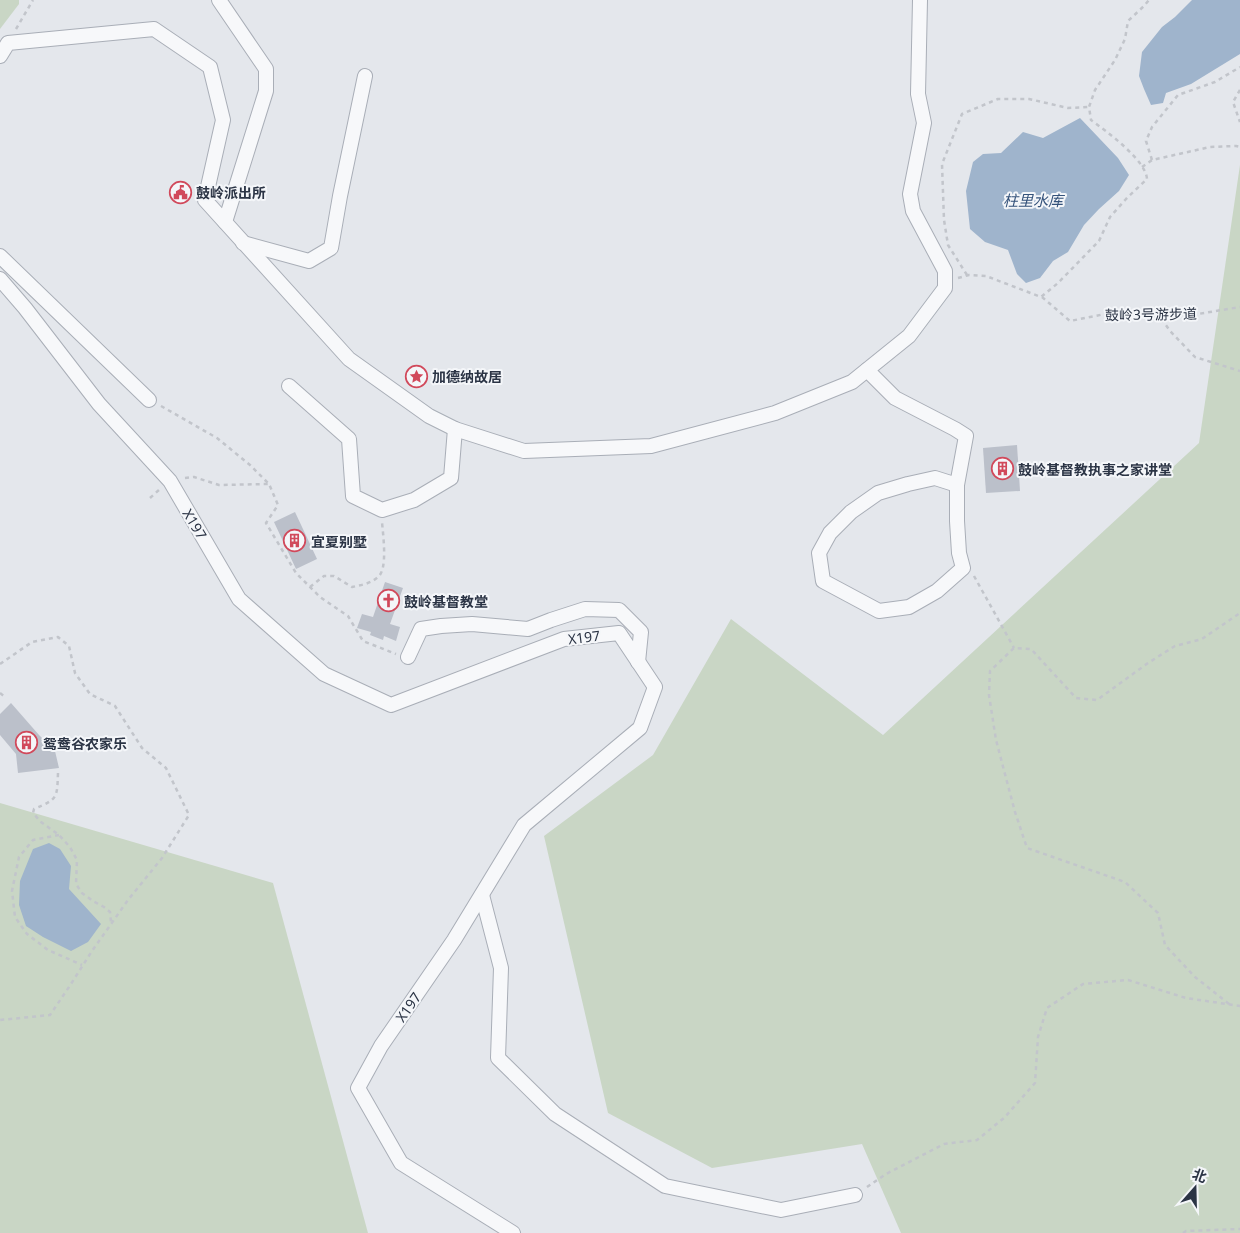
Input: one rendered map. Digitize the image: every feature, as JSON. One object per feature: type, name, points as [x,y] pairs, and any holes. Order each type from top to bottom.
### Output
[{"type":"street","points":[[219,0],[266,69],[266,91],[225,222]]},
{"type":"street","points":[[0,56],[8,43],[154,29],[210,67],[223,120],[205,200],[349,360],[429,416],[455,429],[524,450],[651,446],[775,413],[852,382],[909,336],[945,288],[945,271],[913,211],[910,194],[924,123],[918,94],[920,0]]},
{"type":"street","points":[[243,243],[309,260],[331,248],[365,76]]},
{"type":"street","points":[[0,256],[149,400]]},
{"type":"street","name":"X197","points":[[0,279],[25,308],[99,404],[170,481],[239,599],[324,674],[391,705],[564,640],[618,633],[655,687],[640,728],[524,825],[454,940],[381,1046],[358,1088],[401,1163],[513,1233]]},
{"type":"street","points":[[867,370],[895,398],[966,436],[957,485],[960,553],[963,568],[937,591],[909,607],[879,611],[823,581],[819,553],[830,533],[851,512],[878,493],[908,484],[935,478],[957,485]]},
{"type":"street","points":[[289,386],[348,439],[353,496],[382,510],[414,500],[451,478],[455,429]]},
{"type":"street","points":[[408,657],[421,629],[472,624],[528,629],[584,609],[619,610],[641,632],[638,662]]},
{"type":"street","points":[[482,895],[501,968],[498,1058],[555,1114],[665,1186],[781,1210],[855,1195]]},
{"type":"path","points":[[8,43],[34,0]]},
{"type":"path","points":[[945,281],[967,275],[986,276],[1041,297],[1058,283],[1099,241],[1110,217],[1147,179],[1147,173],[1116,138],[1091,120],[1088,107],[1095,90],[1115,60],[1125,39],[1128,21],[1149,0]]},
{"type":"path","points":[[1152,160],[1146,141],[1152,127],[1178,95],[1215,82],[1240,67]]},
{"type":"path","points":[[1240,90],[1233,102],[1240,122]]},
{"type":"path","points":[[967,275],[948,245],[944,220],[942,164],[962,114],[998,99],[1029,99],[1068,108],[1088,107]]},
{"type":"path","points":[[1142,167],[1152,160],[1210,147],[1240,147]]},
{"type":"path","name":"鼓岭3号游步道","points":[[1041,297],[1070,321],[1115,312],[1198,314],[1240,307]]},
{"type":"path","points":[[1157,312],[1170,331],[1196,357],[1240,370]]},
{"type":"path","points":[[149,400],[217,438],[250,465],[269,484],[278,505],[266,522],[296,573],[320,597],[348,616],[363,642],[388,652],[408,657]]},
{"type":"path","points":[[150,498],[170,481],[194,477],[219,485],[269,484]]},
{"type":"path","points":[[310,587],[324,576],[334,576],[352,587],[366,584],[379,576],[384,565],[382,510]]},
{"type":"path","points":[[963,568],[973,575],[1014,648]]},
{"type":"path","points":[[1229,1004],[1195,977],[1165,945],[1158,913],[1124,882],[1027,848],[1015,812],[996,740],[990,696],[990,671],[1014,648],[1031,649],[1076,698],[1097,700],[1175,646],[1202,639],[1240,613]]},
{"type":"path","points":[[0,664],[32,642],[58,637],[69,646],[75,673],[90,694],[115,706],[142,748],[166,768],[188,815],[162,858],[128,900],[50,1015],[0,1020]]},
{"type":"path","points":[[0,693],[4,697]]},
{"type":"path","points":[[58,773],[58,791],[53,799],[47,804],[34,809],[33,813],[70,847],[78,860],[76,884],[82,893],[110,912],[111,924]]},
{"type":"path","points":[[59,835],[33,840],[20,857],[12,891],[15,917],[27,934],[48,950],[83,965]]},
{"type":"path","points":[[855,1195],[886,1174],[944,1144],[977,1140],[1004,1118],[1035,1083],[1038,1037],[1047,1008],[1083,984],[1128,980],[1186,998],[1240,1006]]},
{"type":"path","points":[[1183,1233],[1186,1231],[1240,1229]]},
{"type":"green space","points":[[0,0],[19,0],[19,4],[0,29]]},
{"type":"green space","points":[[1240,165],[1240,1233],[901,1233],[862,1144],[712,1168],[608,1113],[544,836],[653,755],[731,619],[883,735],[1199,443]]},
{"type":"green space","points":[[0,803],[273,883],[368,1233],[0,1233]]},
{"type":"water","points":[[1192,0],[1240,0],[1240,54],[1191,84],[1166,93],[1163,103],[1151,105],[1139,76],[1142,52],[1162,27]]},
{"type":"water","name":"柱里水库","points":[[1080,118],[1118,158],[1129,175],[1119,191],[1084,225],[1068,252],[1053,261],[1040,278],[1026,283],[1017,274],[1008,250],[985,242],[970,229],[966,191],[973,162],[983,154],[1001,153],[1023,132],[1043,138]]},
{"type":"water","points":[[49,843],[60,849],[71,866],[69,889],[101,924],[88,942],[71,951],[26,926],[19,905],[20,881],[33,849]]},
{"type":"building","name":"鼓岭基督教执事之家讲堂","points":[[1017,445],[1020,491],[986,493],[983,448]]},
{"type":"building","name":"宜夏别墅","points":[[295,512],[317,559],[296,569],[274,522]]},
{"type":"building","name":"鼓岭基督教堂","points":[[385,582],[403,588],[390,624],[400,627],[396,641],[384,636],[383,640],[370,635],[371,632],[357,628],[362,614],[373,617]]},
{"type":"building","name":"鸳鸯谷农家乐","points":[[11,703],[55,751],[59,768],[18,773],[16,754],[0,735],[0,714]]},
{"type":"place","name":"鼓岭派出所","points":[[180,192]]},
{"type":"place","name":"加德纳故居","points":[[416,376]]},
{"type":"place","name":"鼓岭基督教执事之家讲堂","points":[[1002,469]]},
{"type":"place","name":"宜夏别墅","points":[[295,541]]},
{"type":"place","name":"鼓岭基督教堂","points":[[388,601]]},
{"type":"place","name":"鸳鸯谷农家乐","points":[[27,743]]}]
